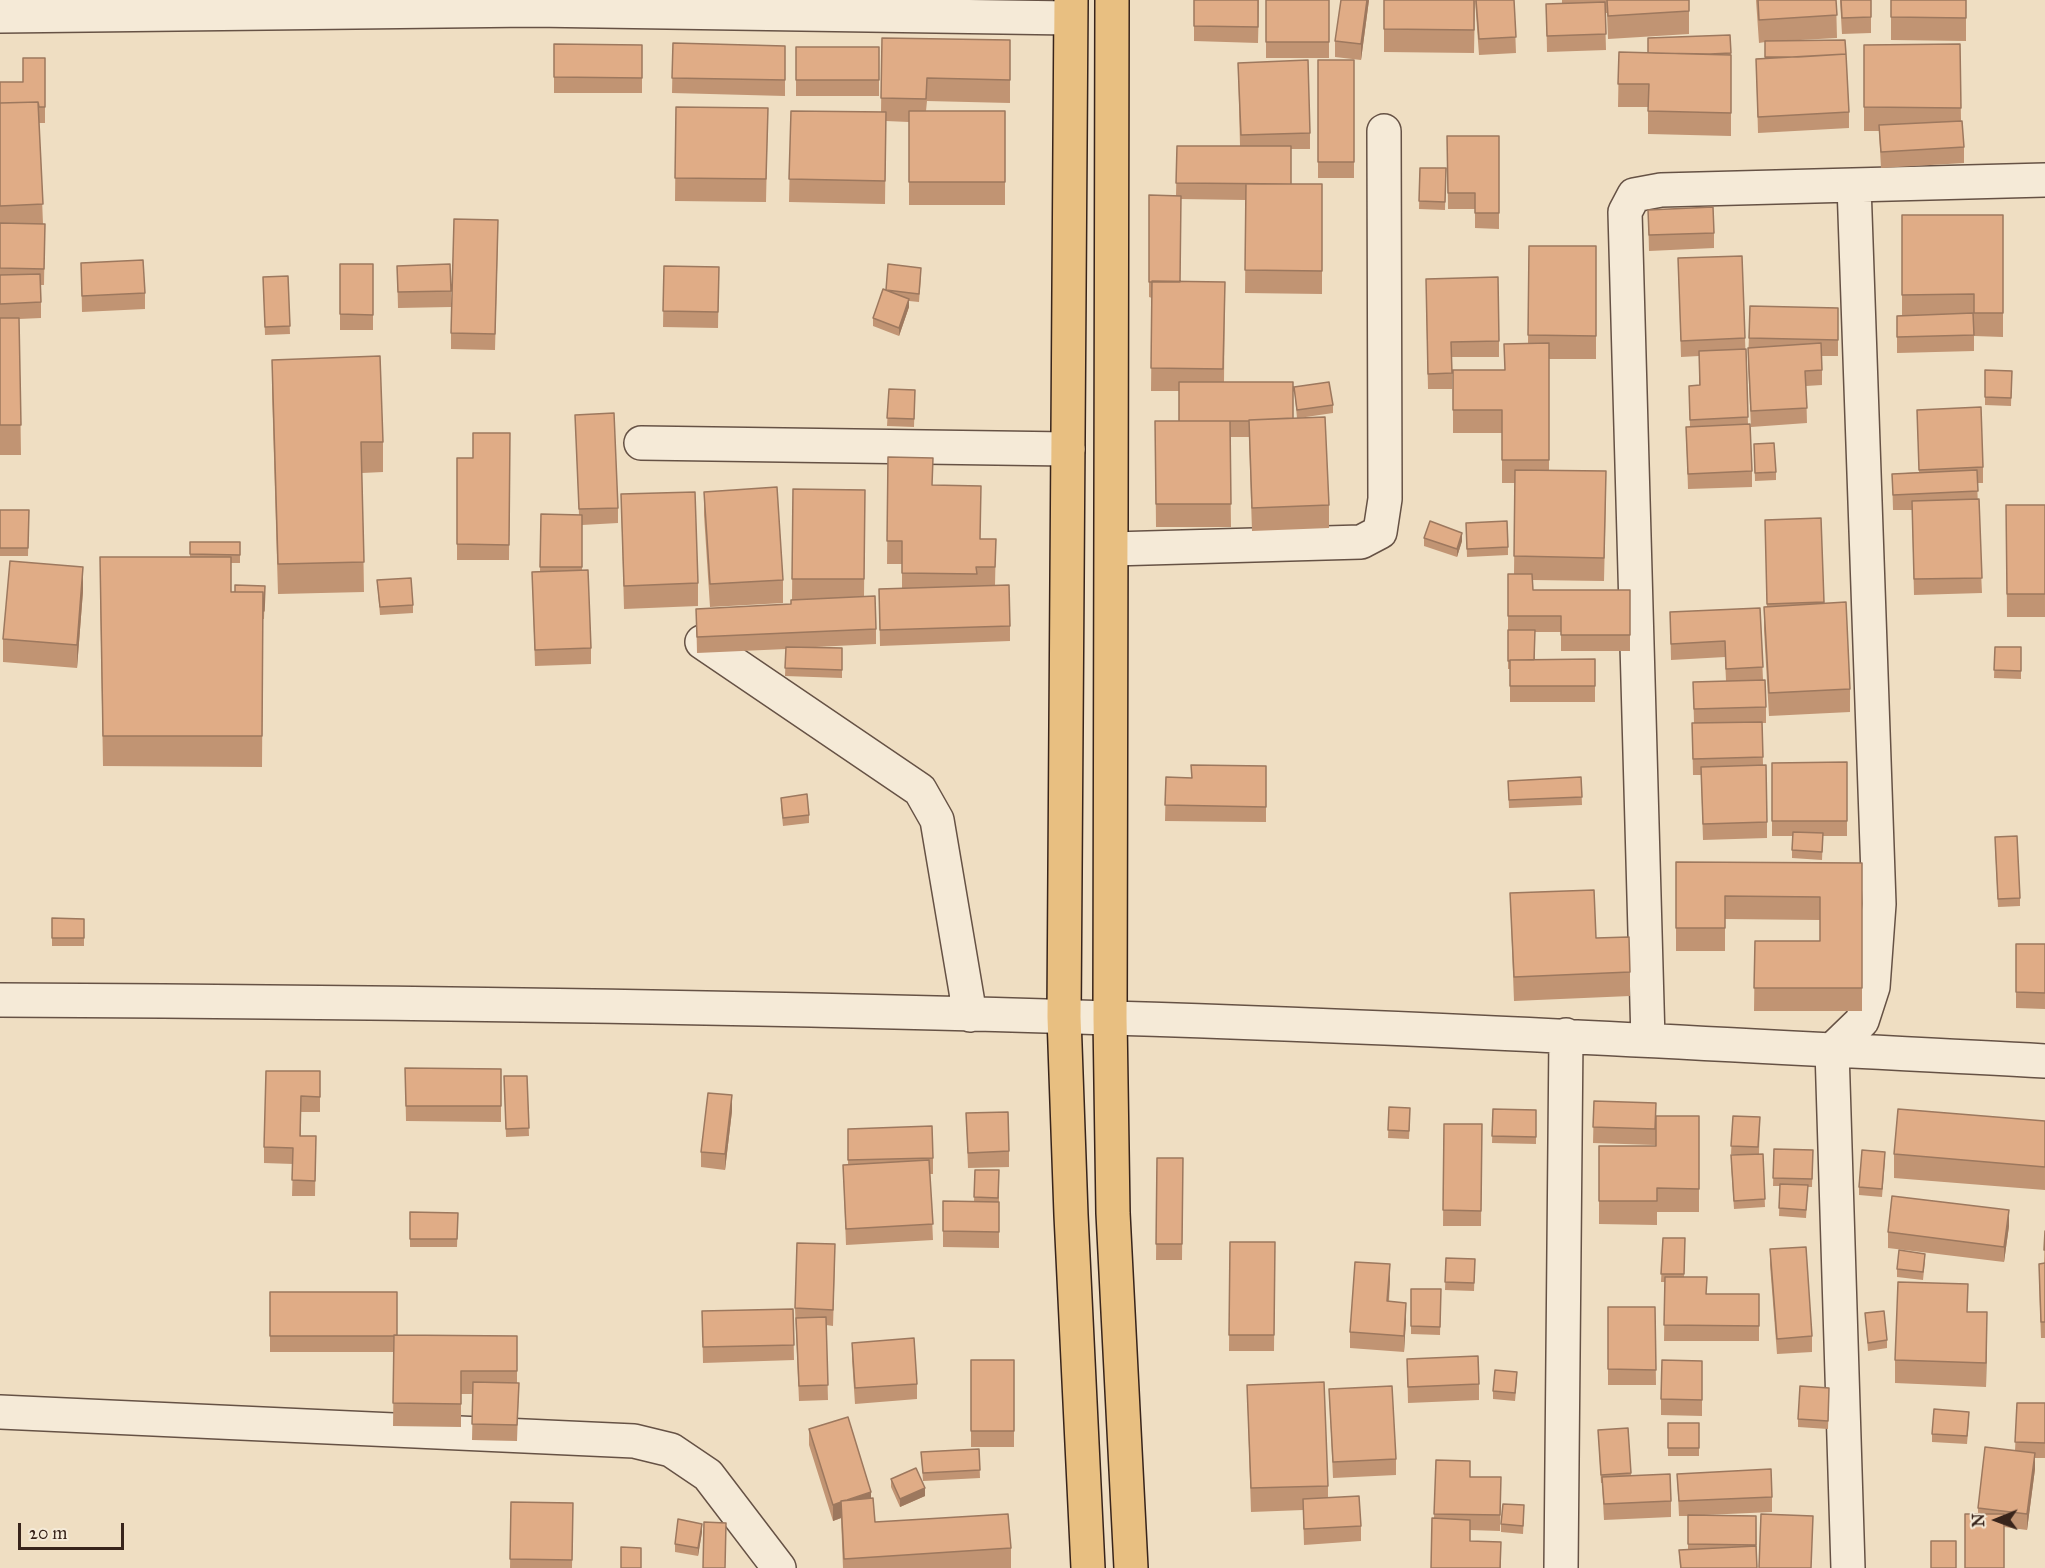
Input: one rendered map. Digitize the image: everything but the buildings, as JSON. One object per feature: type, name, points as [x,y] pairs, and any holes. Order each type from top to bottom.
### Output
[{"type":"main road","points":[[1112,0],[1110,1018],[1113,1214],[1131,1568]]},
{"type":"main road","points":[[1070,9],[1064,1017],[1088,1568]]},
{"type":"street","points":[[0,16],[532,5],[1070,9]]},
{"type":"street","points":[[1112,549],[1361,542],[1380,532],[1385,499],[1384,131]]},
{"type":"street","points":[[1648,1040],[1625,212],[1634,195],[1661,190],[2045,180]]},
{"type":"street","points":[[1848,1568],[1832,1050],[1862,1022],[1873,987],[1879,904],[1854,185]]},
{"type":"street","points":[[641,443],[1068,449]]},
{"type":"street","points":[[702,642],[920,790],[937,820],[970,1015]]},
{"type":"street","points":[[0,1000],[417,1002],[1110,1018],[1566,1035],[2045,1062]]},
{"type":"street","points":[[1561,1568],[1566,1035]]},
{"type":"street","points":[[0,1412],[634,1441],[671,1450],[708,1475],[779,1568]]}]
